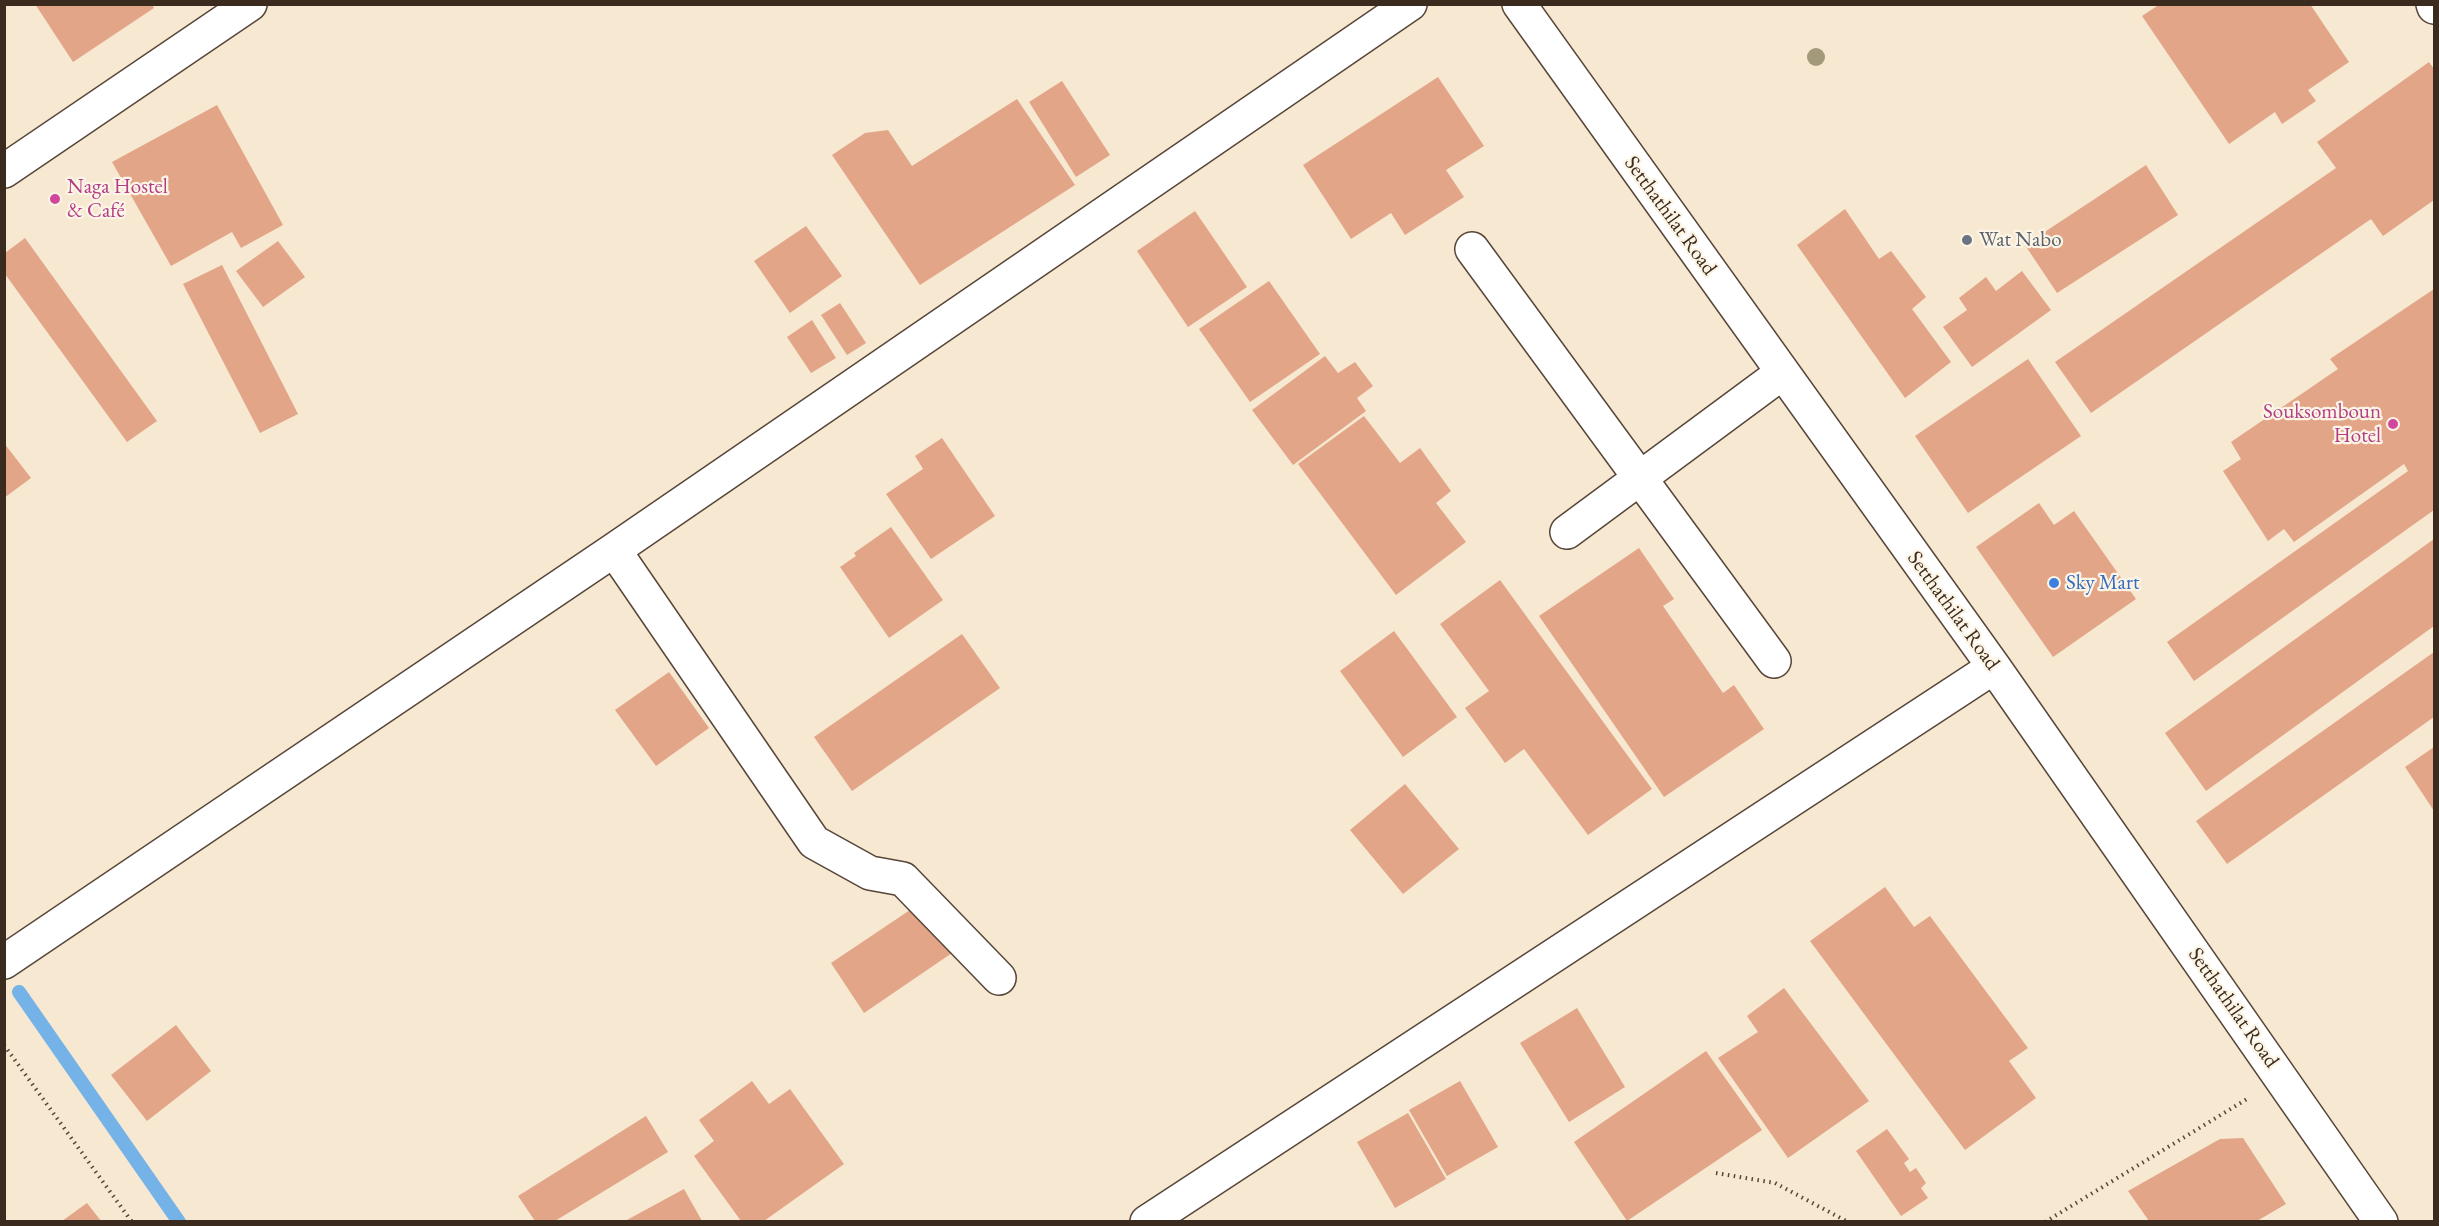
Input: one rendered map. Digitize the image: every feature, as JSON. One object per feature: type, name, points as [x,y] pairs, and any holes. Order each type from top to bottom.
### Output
[{"type":"street","points":[[4,171],[250,4]]},
{"type":"street","points":[[4,962],[614,550],[1410,4]]},
{"type":"street","name":"Setthathilat Road","points":[[1519,4],[1994,668],[2381,1221]]},
{"type":"street","points":[[1472,249],[1774,661]]},
{"type":"street","points":[[1567,532],[1782,373]]},
{"type":"street","points":[[614,550],[814,842],[870,873],[903,879],[999,978]]},
{"type":"street","points":[[1147,1221],[1994,668]]},
{"type":"path","points":[[4,1045],[132,1221]]},
{"type":"path","points":[[2045,1221],[2282,1077]]},
{"type":"path","points":[[1716,1173],[1775,1184],[1848,1221]]},
{"type":"building","points":[[35,4],[152,4],[154,8],[73,62]]},
{"type":"building","points":[[2160,4],[2310,4],[2349,62],[2308,90],[2316,101],[2282,124],[2275,112],[2229,144],[2142,16]]},
{"type":"building","points":[[2429,62],[2434,69],[2434,200],[2383,236],[2371,219],[2091,413],[2055,362],[2336,168],[2317,142]]},
{"type":"building","points":[[1438,77],[1484,146],[1446,170],[1464,197],[1405,235],[1391,213],[1351,239],[1303,165]]},
{"type":"building","points":[[1062,81],[1110,155],[1076,177],[1029,102]]},
{"type":"building","points":[[1017,99],[1075,185],[920,285],[832,155],[865,133],[888,130],[912,166]]},
{"type":"building","points":[[217,105],[283,225],[241,248],[232,232],[171,266],[112,162]]},
{"type":"building","points":[[2146,165],[2178,215],[2057,293],[2025,245]]},
{"type":"building","points":[[1845,209],[1879,259],[1891,251],[1926,297],[1912,309],[1951,362],[1905,398],[1797,245]]},
{"type":"building","points":[[1195,211],[1247,287],[1188,327],[1137,251]]},
{"type":"building","points":[[806,226],[842,276],[790,313],[754,261]]},
{"type":"building","points":[[25,238],[157,421],[127,442],[5,274],[5,253]]},
{"type":"building","points":[[278,241],[305,277],[263,307],[236,271]]},
{"type":"building","points":[[222,265],[298,414],[260,433],[183,284]]},
{"type":"building","points":[[2022,271],[2051,310],[1972,367],[1943,327],[1967,310],[1959,298],[1986,277],[1996,291]]},
{"type":"building","points":[[1269,281],[1320,354],[1250,402],[1199,329]]},
{"type":"building","points":[[2434,289],[2434,510],[2194,681],[2167,642],[2408,471],[2404,464],[2294,542],[2284,529],[2268,541],[2223,471],[2241,459],[2231,442],[2338,369],[2330,359]]},
{"type":"building","points":[[840,303],[866,343],[847,355],[821,315]]},
{"type":"building","points":[[812,320],[836,358],[811,373],[787,337]]},
{"type":"building","points":[[1325,356],[1338,373],[1355,362],[1373,386],[1357,398],[1366,411],[1293,465],[1252,410]]},
{"type":"building","points":[[2028,359],[2081,436],[1968,513],[1915,436]]},
{"type":"building","points":[[1364,416],[1400,463],[1420,448],[1451,491],[1436,503],[1466,542],[1396,595],[1298,464]]},
{"type":"building","points":[[942,438],[995,516],[931,559],[886,494],[923,469],[915,456]]},
{"type":"building","points":[[4,443],[31,478],[4,498]]},
{"type":"building","points":[[2039,503],[2054,525],[2074,511],[2136,599],[2053,657],[1976,547]]},
{"type":"building","points":[[891,527],[943,600],[889,638],[840,567],[856,556],[854,553]]},
{"type":"building","points":[[2434,539],[2434,626],[2206,791],[2165,733]]},
{"type":"building","points":[[1639,548],[1674,599],[1663,606],[1723,693],[1734,685],[1764,729],[1664,797],[1539,616]]},
{"type":"building","points":[[1500,580],[1652,789],[1588,835],[1524,749],[1505,763],[1465,708],[1489,691],[1440,624]]},
{"type":"building","points":[[1394,631],[1457,717],[1403,757],[1340,671]]},
{"type":"building","points":[[962,634],[1000,688],[852,791],[814,737]]},
{"type":"building","points":[[2434,652],[2434,717],[2227,864],[2196,821]]},
{"type":"building","points":[[669,672],[709,728],[656,766],[615,710]]},
{"type":"building","points":[[2434,747],[2434,811],[2405,767]]},
{"type":"building","points":[[1405,784],[1459,849],[1403,894],[1350,830]]},
{"type":"building","points":[[1885,887],[1914,927],[1930,916],[2028,1048],[2009,1061],[2036,1098],[1965,1150],[1810,941]]},
{"type":"building","points":[[919,904],[952,953],[864,1013],[831,963]]},
{"type":"building","points":[[1784,988],[1869,1101],[1788,1158],[1718,1058],[1758,1032],[1747,1016]]},
{"type":"building","points":[[1577,1008],[1625,1087],[1569,1122],[1520,1043]]},
{"type":"building","points":[[176,1025],[211,1071],[147,1121],[111,1075]]},
{"type":"building","points":[[1706,1051],[1762,1130],[1627,1221],[1574,1142]]},
{"type":"building","points":[[752,1081],[769,1104],[790,1089],[844,1164],[764,1221],[741,1221],[694,1156],[714,1141],[699,1120]]},
{"type":"building","points":[[1460,1081],[1498,1147],[1447,1176],[1409,1110]]},
{"type":"building","points":[[1408,1113],[1446,1179],[1395,1208],[1357,1142]]},
{"type":"building","points":[[646,1116],[668,1152],[555,1221],[535,1221],[518,1196]]},
{"type":"building","points":[[1887,1129],[1909,1159],[1904,1163],[1910,1172],[1916,1168],[1926,1183],[1921,1188],[1928,1198],[1901,1216],[1856,1151]]},
{"type":"building","points":[[2243,1138],[2286,1204],[2257,1221],[2149,1221],[2128,1191],[2220,1139]]},
{"type":"building","points":[[684,1189],[702,1221],[625,1221]]},
{"type":"building","points":[[87,1203],[101,1221],[62,1221]]},
{"type":"waterway","points":[[19,992],[179,1222]]},
{"type":"place","name":"Naga Hostel & Café","points":[[55,199]]},
{"type":"place","name":"Wat Nabo","points":[[1967,240]]},
{"type":"place","name":"Souksomboun Hotel","points":[[2393,424]]},
{"type":"place","name":"Sky Mart","points":[[2054,583]]}]
